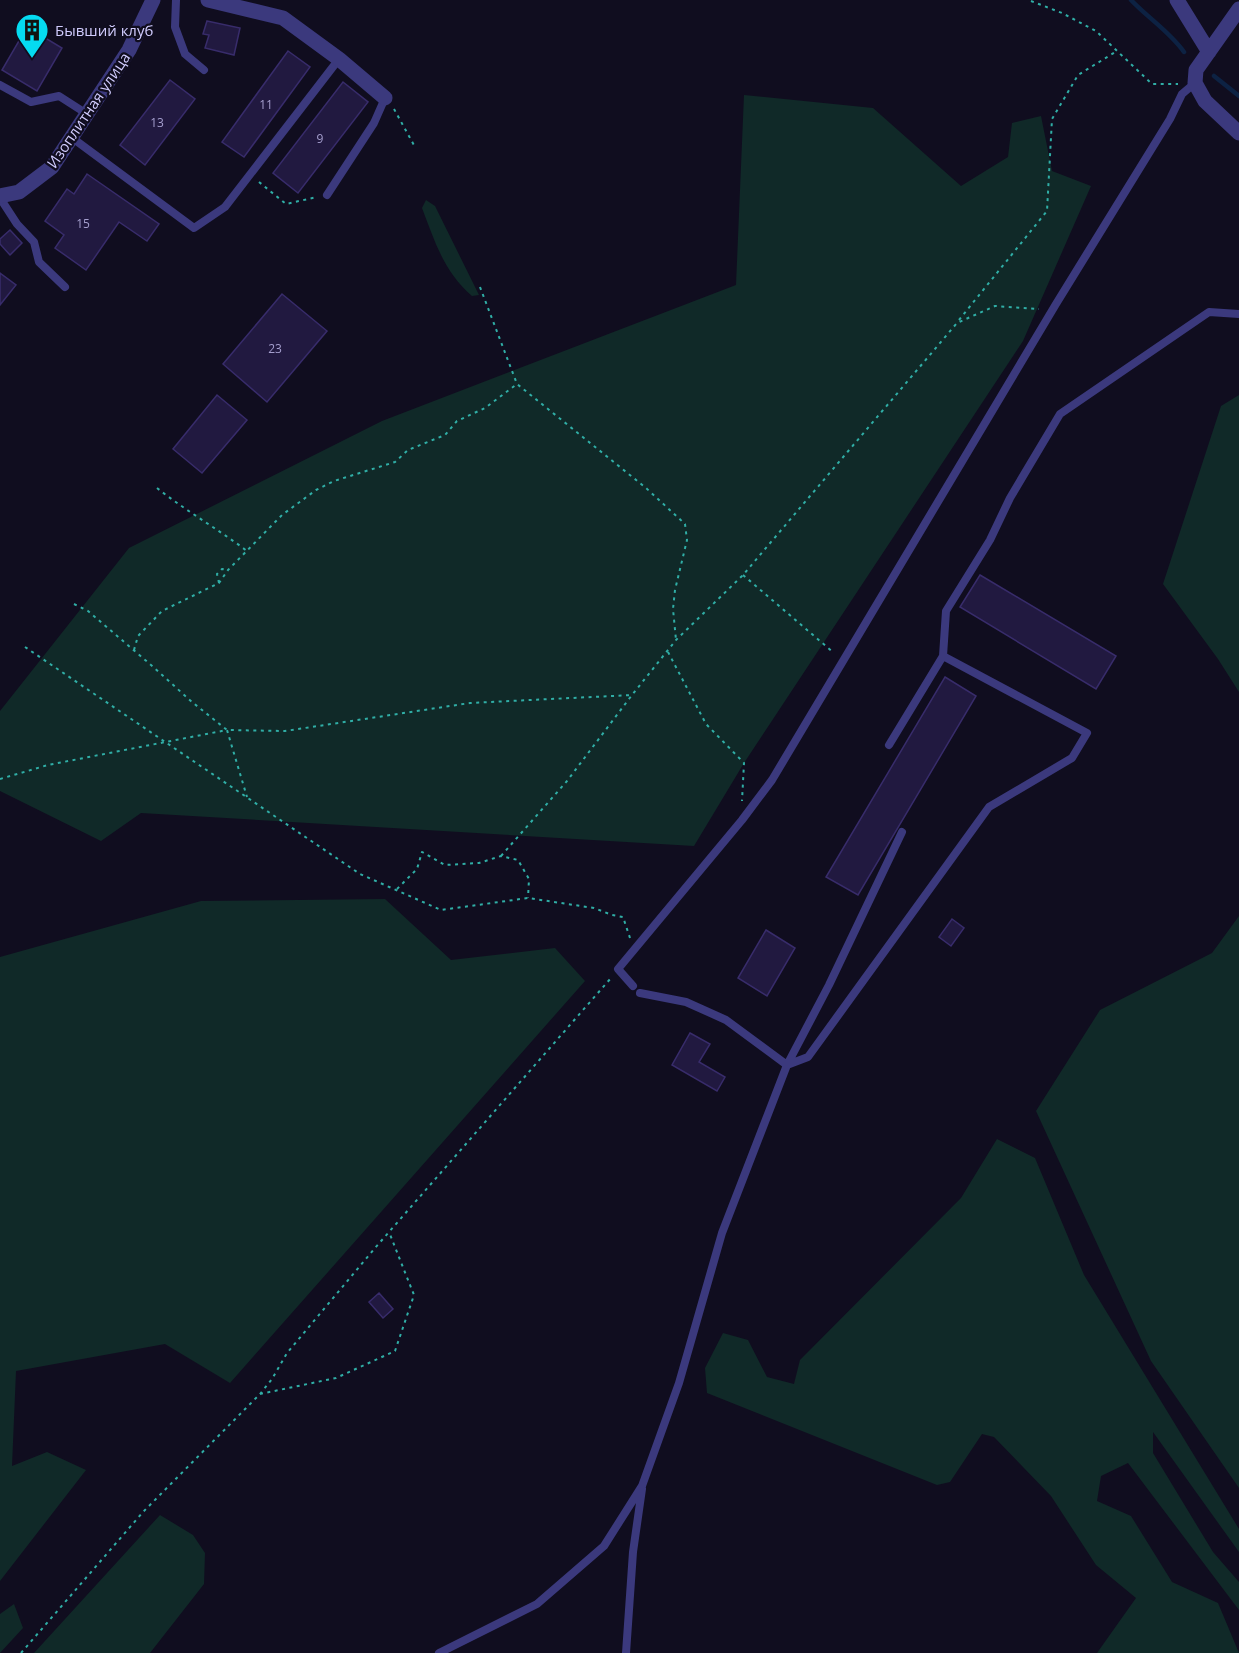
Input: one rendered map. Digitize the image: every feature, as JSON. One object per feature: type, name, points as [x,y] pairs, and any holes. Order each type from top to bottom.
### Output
[{"type":"street","name":"Изоплитная улица","points":[[0,197],[19,192],[52,167],[129,50],[153,0]]},
{"type":"street","points":[[208,0],[283,18],[339,59],[385,98]]},
{"type":"street","points":[[1177,0],[1209,52]]},
{"type":"street","points":[[1239,9],[1196,70],[1195,83],[1205,101],[1239,133]]},
{"type":"lane","points":[[176,0],[175,27],[185,54],[204,70]]},
{"type":"lane","points":[[71,138],[194,228],[225,207],[339,59]]},
{"type":"lane","points":[[633,986],[618,969],[742,820],[772,780],[1056,304],[1170,119],[1182,94],[1195,83]]},
{"type":"lane","points":[[0,85],[31,102],[58,96],[87,114]]},
{"type":"lane","points":[[327,195],[374,123],[385,98]]},
{"type":"lane","points":[[0,197],[17,224],[34,242],[39,262],[65,287]]},
{"type":"lane","points":[[889,746],[943,656],[946,611],[990,540],[1010,498],[1060,414],[1209,312],[1239,314]]},
{"type":"lane","points":[[787,1065],[808,1057],[989,807],[1072,758],[1087,733],[943,656]]},
{"type":"lane","points":[[626,1653],[633,1552],[642,1486],[679,1383],[722,1233],[787,1065],[829,985],[902,832]]},
{"type":"lane","points":[[640,993],[686,1002],[726,1020],[787,1065]]},
{"type":"lane","points":[[439,1653],[537,1604],[604,1546],[642,1486]]},
{"type":"path","points":[[1031,1],[1062,13],[1096,31],[1152,84],[1195,83]]},
{"type":"path","points":[[501,856],[567,781],[676,640],[743,574],[957,323],[1047,211],[1052,119],[1078,75],[1117,51]]},
{"type":"path","points":[[385,98],[398,113],[415,147]]},
{"type":"path","points":[[249,175],[286,204],[327,195]]},
{"type":"path","points":[[480,286],[517,384],[646,488],[685,524],[687,540],[675,590],[673,609],[676,640]]},
{"type":"path","points":[[957,323],[995,306],[1040,309],[1056,304]]},
{"type":"path","points":[[134,650],[138,636],[162,611],[219,583],[228,570],[282,515],[316,490],[334,481],[395,462],[408,450],[445,435],[457,421],[485,408],[517,384]]},
{"type":"path","points":[[157,488],[181,507],[225,534],[247,551]]},
{"type":"path","points":[[219,583],[217,574],[222,569],[228,570]]},
{"type":"path","points":[[743,574],[844,661]]},
{"type":"path","points":[[74,604],[88,611],[227,730],[247,797]]},
{"type":"path","points":[[26,647],[360,874],[441,909],[528,898],[594,908],[623,917],[631,939],[627,959]]},
{"type":"path","points":[[668,652],[706,724],[744,763],[742,820]]},
{"type":"path","points":[[0,779],[48,765],[227,730],[285,731],[470,703],[632,695]]},
{"type":"path","points":[[396,890],[417,869],[422,852],[445,865],[479,863],[501,856],[518,860],[529,879],[528,898]]},
{"type":"path","points":[[21,1653],[143,1512],[260,1394],[287,1353],[618,969]]},
{"type":"path","points":[[260,1394],[336,1378],[395,1351],[414,1295],[389,1232]]},
{"type":"green space","points":[[744,95],[873,108],[961,186],[1008,157],[1012,123],[1041,116],[1052,171],[1091,186],[1023,341],[744,763],[694,846],[141,813],[101,841],[0,791],[0,711],[129,548],[382,421],[736,285]]},
{"type":"green space","points":[[426,200],[435,206],[479,295],[472,296],[447,267],[422,208]]},
{"type":"green space","points":[[1239,395],[1239,692],[1218,659],[1163,584],[1221,406]]},
{"type":"green space","points":[[385,899],[451,960],[555,948],[585,981],[230,1383],[165,1344],[16,1371],[12,1466],[47,1452],[86,1470],[0,1581],[0,957],[201,901]]},
{"type":"green space","points":[[1239,916],[1239,1488],[1151,1361],[1036,1111],[1100,1010],[1212,953]]},
{"type":"green space","points":[[997,1139],[1035,1158],[1084,1275],[1239,1529],[1239,1552],[1153,1432],[1153,1453],[1213,1552],[1239,1582],[1239,1610],[1128,1463],[1101,1476],[1097,1501],[1131,1516],[1172,1582],[1218,1603],[1239,1653],[1097,1653],[1136,1598],[1096,1565],[1051,1496],[994,1437],[982,1434],[950,1482],[937,1485],[707,1393],[705,1368],[723,1333],[748,1340],[767,1377],[794,1384],[800,1360],[961,1198]]},
{"type":"green space","points":[[160,1515],[193,1535],[205,1553],[204,1584],[150,1653],[34,1653]]},
{"type":"green space","points":[[14,1604],[23,1628],[0,1653],[0,1614]]},
{"type":"building","points":[[207,21],[240,28],[234,55],[205,48],[209,35],[203,34]]},
{"type":"building","name":"Бывший клуб","points":[[27,27],[62,48],[37,91],[2,70]]},
{"type":"building","points":[[288,51],[310,67],[244,157],[222,142]]},
{"type":"building","points":[[170,80],[195,99],[145,165],[120,145]]},
{"type":"building","points":[[343,82],[368,102],[298,193],[273,173]]},
{"type":"building","points":[[87,174],[159,224],[147,241],[119,222],[86,270],[55,248],[64,235],[45,221],[67,189],[74,194]]},
{"type":"building","points":[[10,230],[22,243],[10,255],[0,244],[0,239]]},
{"type":"building","points":[[0,273],[16,285],[0,305]]},
{"type":"building","points":[[282,294],[327,331],[267,402],[223,364]]},
{"type":"building","points":[[217,395],[247,420],[202,473],[173,449]]},
{"type":"building","points":[[980,575],[1116,656],[1096,689],[960,607]]},
{"type":"building","points":[[945,677],[976,696],[858,895],[826,877]]},
{"type":"building","points":[[952,919],[964,928],[951,946],[939,937]]},
{"type":"building","points":[[766,930],[795,948],[767,996],[738,978]]},
{"type":"building","points":[[690,1033],[710,1044],[699,1062],[725,1077],[717,1091],[672,1065]]},
{"type":"building","points":[[379,1293],[393,1309],[383,1318],[369,1302]]},
{"type":"waterway","points":[[1131,0],[1184,52]]},
{"type":"waterway","points":[[1214,76],[1239,96]]},
{"type":"place","name":"Бывший клуб","points":[[32,59]]}]
